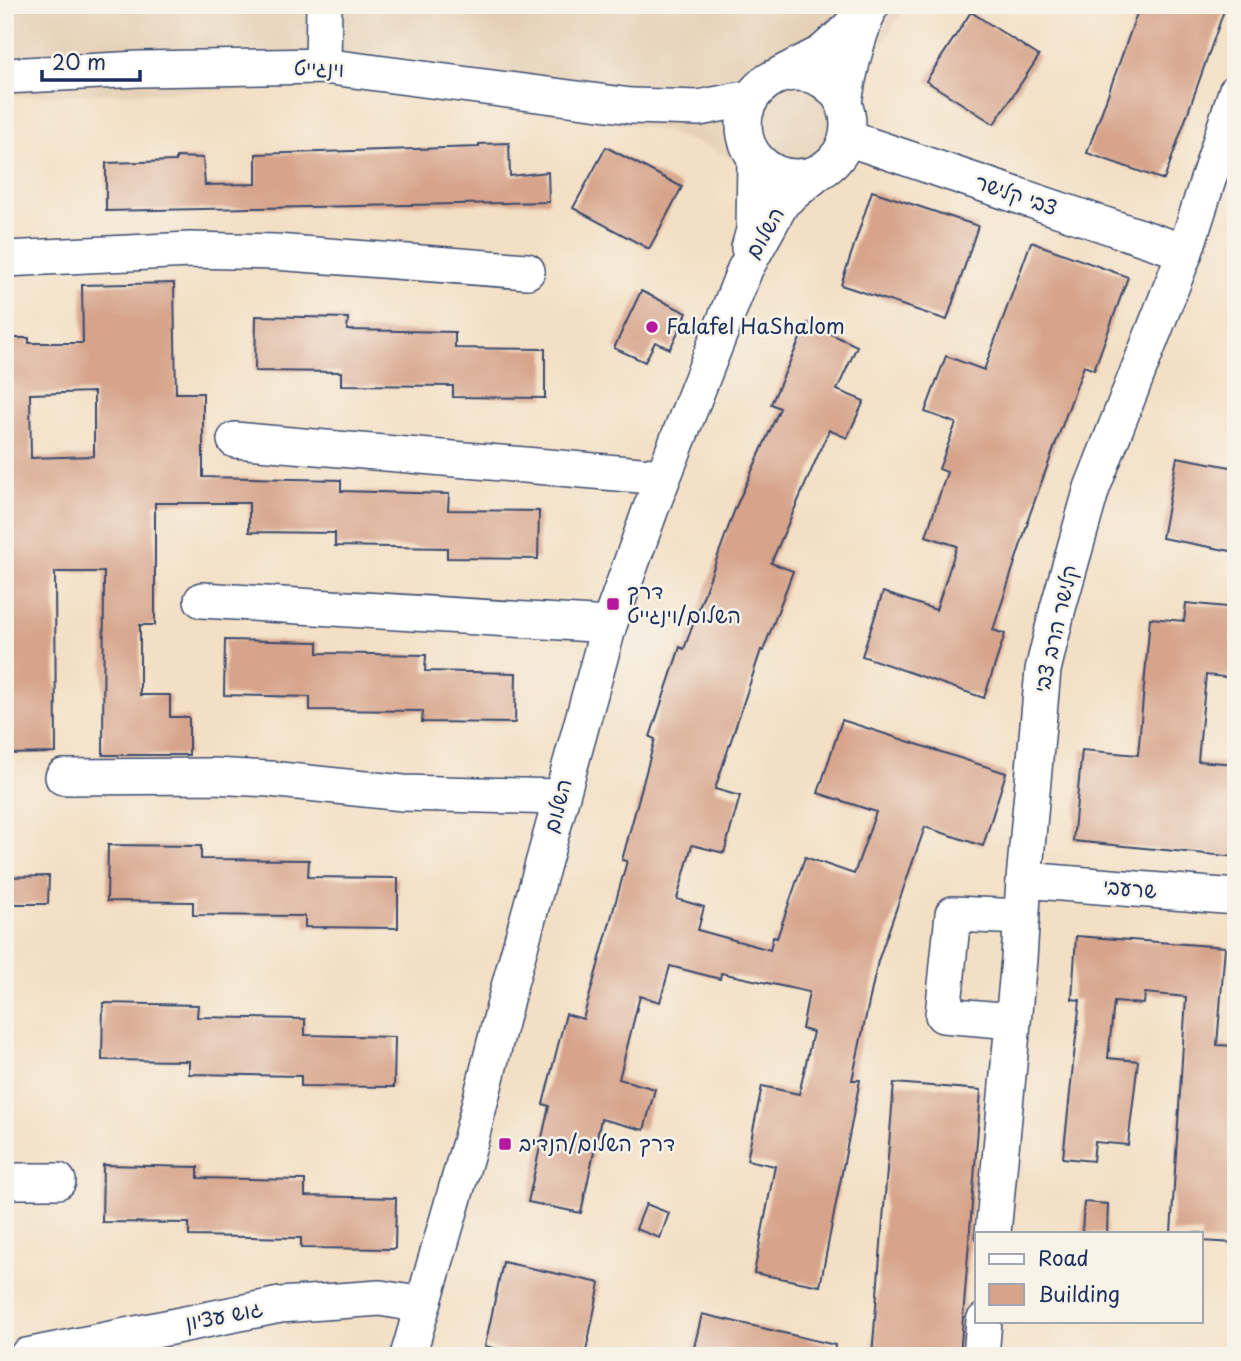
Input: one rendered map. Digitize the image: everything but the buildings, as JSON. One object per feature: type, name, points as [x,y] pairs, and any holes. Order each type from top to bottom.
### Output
[{"type":"street","points":[[323,66],[324,5]]},
{"type":"street","points":[[778,75],[793,72],[823,80],[835,89],[844,102],[849,120],[847,138],[832,164],[819,172],[802,177],[784,176],[768,170],[751,152],[743,131],[744,114],[757,88],[767,81],[778,75],[822,52],[871,7]]},
{"type":"street","points":[[844,102],[856,45],[871,7]]},
{"type":"street","name":"וינגייט","points":[[5,76],[139,69],[323,66],[631,106],[699,108],[750,98]]},
{"type":"street","name":"קלישר הרב צבי","points":[[993,1232],[1043,670],[1091,488],[1185,253],[1236,92]]},
{"type":"street","name":"וינגייט","points":[[631,106],[729,136],[751,152]]},
{"type":"street","name":"צבי קלישר","points":[[847,138],[1185,253]]},
{"type":"street","name":"השלום","points":[[745,269],[754,230],[751,152]]},
{"type":"street","name":"השלום","points":[[408,1356],[470,1142],[509,987],[609,625],[663,477],[745,269],[782,202],[819,172]]},
{"type":"street","points":[[5,259],[190,250],[275,252],[527,271]]},
{"type":"street","points":[[235,440],[663,477]]},
{"type":"street","points":[[202,600],[609,625]]},
{"type":"street","points":[[63,777],[213,776],[403,793],[561,797]]},
{"type":"street","name":"שרעבי","points":[[1024,880],[1236,897]]},
{"type":"street","points":[[1013,1021],[943,1015],[953,914],[1022,917]]},
{"type":"street","points":[[5,1181],[58,1181]]},
{"type":"street","name":"גוש עציון","points":[[27,1356],[280,1305],[380,1298],[423,1305]]},
{"type":"street","points":[[981,1356],[984,1322]]},
{"type":"shaded area","points":[[5,5],[907,5],[864,72],[831,139],[805,202],[712,148],[660,130],[586,118],[330,87],[5,97]]},
{"type":"place","name":"Falafel HaShalom","points":[[652,327]]},
{"type":"place","name":"דרך השלום/וינגייט","points":[[613,604]]},
{"type":"place","name":"דרך השלום/הנדיב","points":[[505,1144]]}]
